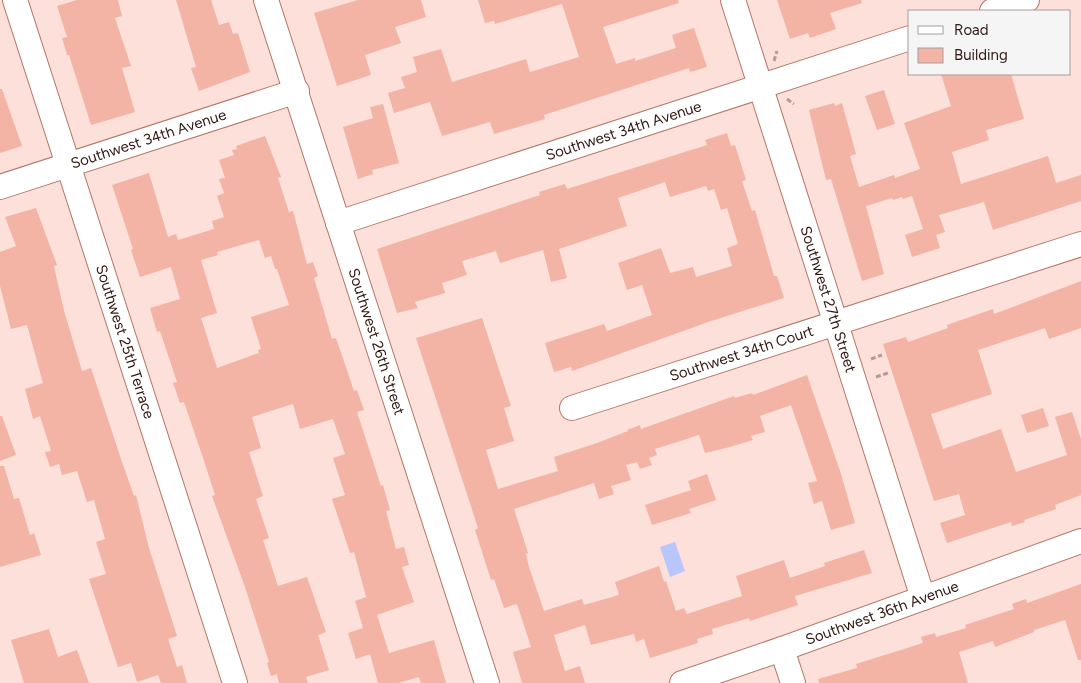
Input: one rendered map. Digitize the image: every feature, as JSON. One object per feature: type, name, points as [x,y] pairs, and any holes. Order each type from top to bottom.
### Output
[{"type":"street","name":"Southwest 25th Terrace","points":[[16,0],[235,683]]},
{"type":"street","name":"Southwest 26th Street","points":[[266,0],[487,683]]},
{"type":"street","name":"Southwest 27th Street","points":[[733,0],[923,598]]},
{"type":"street","points":[[995,10],[1027,0]]},
{"type":"street","name":"Southwest 34th Avenue","points":[[338,224],[908,39]]},
{"type":"street","name":"Southwest 34th Avenue","points":[[0,187],[296,91]]},
{"type":"street","name":"Southwest 34th Court","points":[[572,408],[1081,244]]},
{"type":"street","name":"Southwest 36th Avenue","points":[[682,683],[782,650],[1081,541]]},
{"type":"street","points":[[782,650],[793,683]]},
{"type":"path","points":[[871,359],[882,355]]},
{"type":"path","points":[[876,377],[888,373]]},
{"type":"water","points":[[675,542],[685,571],[670,577],[660,547]]},
{"type":"building","points":[[77,0],[118,0],[122,16],[115,18],[131,66],[122,68],[135,112],[91,125],[62,38],[67,37],[57,6]]},
{"type":"building","points":[[176,0],[211,0],[219,25],[229,22],[233,34],[238,33],[250,72],[199,91],[191,68],[196,67]]},
{"type":"building","points":[[358,0],[421,0],[426,17],[395,27],[401,43],[365,55],[371,75],[337,86],[314,13]]},
{"type":"building","points":[[478,0],[678,0],[679,3],[603,27],[616,64],[635,58],[635,61],[676,48],[672,35],[694,28],[707,67],[690,72],[689,68],[544,115],[545,119],[494,134],[490,122],[442,136],[430,102],[394,113],[388,93],[405,88],[401,77],[417,72],[413,57],[441,49],[452,82],[526,59],[530,72],[579,57],[562,4],[495,24],[494,21],[485,23]]},
{"type":"building","points":[[777,0],[861,0],[862,3],[830,13],[836,29],[810,38],[808,33],[790,39]]},
{"type":"building","points":[[941,75],[1011,75],[1024,119],[986,130],[989,140],[952,152],[961,184],[1048,156],[1056,183],[1081,175],[1081,201],[993,230],[984,202],[939,215],[945,232],[936,235],[940,248],[912,257],[905,235],[923,229],[912,196],[893,200],[892,198],[866,206],[884,274],[862,281],[831,179],[826,180],[809,110],[834,103],[835,106],[842,103],[856,154],[850,156],[859,187],[894,175],[895,178],[920,169],[904,123],[951,106]]},
{"type":"building","points":[[0,89],[2,89],[22,146],[0,153]]},
{"type":"building","points":[[884,90],[895,124],[877,130],[865,96]]},
{"type":"building","points":[[383,104],[399,163],[372,170],[373,174],[358,179],[343,127],[373,118],[370,107]]},
{"type":"building","points":[[727,133],[731,146],[735,145],[746,180],[742,181],[752,211],[755,210],[774,276],[777,276],[784,298],[711,321],[572,371],[571,367],[554,372],[545,343],[604,324],[607,331],[652,315],[642,285],[627,290],[618,263],[661,248],[670,273],[693,267],[696,277],[732,266],[727,248],[738,244],[727,208],[721,210],[714,189],[708,191],[706,186],[670,197],[665,182],[618,198],[627,226],[559,249],[567,278],[551,282],[543,250],[500,263],[496,251],[462,261],[467,275],[442,283],[445,293],[415,302],[418,308],[397,313],[377,249],[540,195],[539,192],[565,184],[567,189],[707,145],[705,140]]},
{"type":"building","points":[[265,136],[281,177],[278,178],[289,212],[293,211],[307,264],[313,262],[318,276],[314,278],[332,339],[336,338],[354,391],[357,390],[364,410],[357,412],[381,486],[383,485],[390,510],[386,511],[396,549],[404,547],[409,565],[402,567],[414,602],[377,615],[389,653],[434,640],[446,683],[421,683],[419,677],[398,683],[378,683],[370,654],[356,659],[348,633],[363,628],[355,601],[366,597],[354,552],[350,553],[332,499],[345,495],[333,458],[345,454],[333,419],[300,429],[293,404],[252,417],[261,448],[249,452],[263,496],[256,499],[269,538],[263,540],[278,586],[307,577],[326,632],[318,635],[329,670],[306,677],[308,683],[279,683],[277,674],[271,676],[267,663],[269,662],[245,587],[212,496],[215,495],[204,461],[184,402],[180,403],[173,383],[177,382],[160,331],[157,332],[150,308],[180,299],[171,267],[140,277],[112,185],[149,173],[168,237],[176,234],[178,240],[214,229],[212,221],[224,217],[217,196],[224,193],[219,179],[225,178],[219,160],[234,155],[232,150],[237,149],[236,146]],"holes":[[[259,240],[265,258],[271,256],[289,305],[251,317],[261,349],[258,350],[259,353],[217,368],[201,318],[217,313],[201,260],[218,255],[217,252]]]},
{"type":"building","points":[[36,208],[57,265],[54,266],[64,311],[82,371],[91,368],[134,496],[136,495],[149,548],[177,636],[168,639],[177,667],[182,665],[187,683],[161,683],[158,675],[137,682],[131,663],[118,667],[89,579],[106,574],[96,542],[105,539],[94,500],[87,502],[77,471],[62,475],[59,464],[50,467],[45,452],[51,451],[40,416],[33,419],[25,389],[43,383],[27,325],[11,329],[0,286],[0,252],[16,246],[5,217]]},
{"type":"building","points":[[1081,281],[1081,328],[1049,339],[1045,328],[978,350],[992,394],[931,414],[943,449],[1001,429],[1016,472],[1067,455],[1055,417],[1072,412],[1081,439],[1081,495],[1055,505],[1056,509],[1024,520],[1025,522],[1012,526],[1011,522],[947,543],[940,523],[965,515],[959,494],[934,501],[883,344],[906,337],[908,342],[948,328],[947,325],[993,309],[994,314]]},
{"type":"building","points":[[482,318],[511,406],[504,408],[514,441],[486,450],[498,489],[558,471],[554,457],[597,443],[640,425],[641,429],[734,396],[735,398],[752,393],[753,395],[807,375],[841,474],[855,523],[831,530],[822,501],[814,504],[808,483],[817,481],[791,405],[760,416],[765,432],[751,436],[753,440],[705,453],[699,435],[655,449],[657,455],[649,458],[652,465],[640,469],[637,462],[626,465],[631,480],[611,486],[614,494],[599,499],[594,483],[514,509],[528,553],[526,554],[529,567],[544,611],[582,599],[584,605],[619,595],[615,582],[659,566],[676,611],[684,608],[687,614],[742,596],[736,576],[784,560],[790,578],[825,566],[824,563],[864,550],[872,573],[795,596],[798,605],[750,621],[749,618],[712,629],[713,634],[697,639],[698,643],[650,658],[644,639],[636,642],[634,634],[591,645],[585,625],[554,635],[565,671],[580,666],[585,683],[522,683],[513,652],[531,647],[517,604],[504,608],[494,579],[491,580],[475,530],[478,528],[416,338]]},
{"type":"building","points":[[1043,408],[1049,426],[1027,433],[1021,415]]},
{"type":"building","points":[[0,416],[2,416],[16,455],[0,461]]},
{"type":"building","points":[[0,466],[4,466],[14,499],[19,498],[30,535],[34,533],[41,555],[0,567]]},
{"type":"building","points":[[707,474],[716,500],[689,509],[691,513],[652,525],[645,505],[691,490],[688,481]]},
{"type":"building","points":[[1081,584],[1081,660],[1078,660],[1065,620],[1034,630],[1034,632],[995,647],[993,641],[959,652],[968,683],[819,683],[818,679],[857,668],[856,664],[923,643],[921,637],[935,633],[936,637],[966,628],[965,625],[1014,609],[1012,604],[1026,599],[1027,603]]},
{"type":"building","points":[[49,629],[58,657],[77,650],[89,683],[24,683],[11,640]]}]
